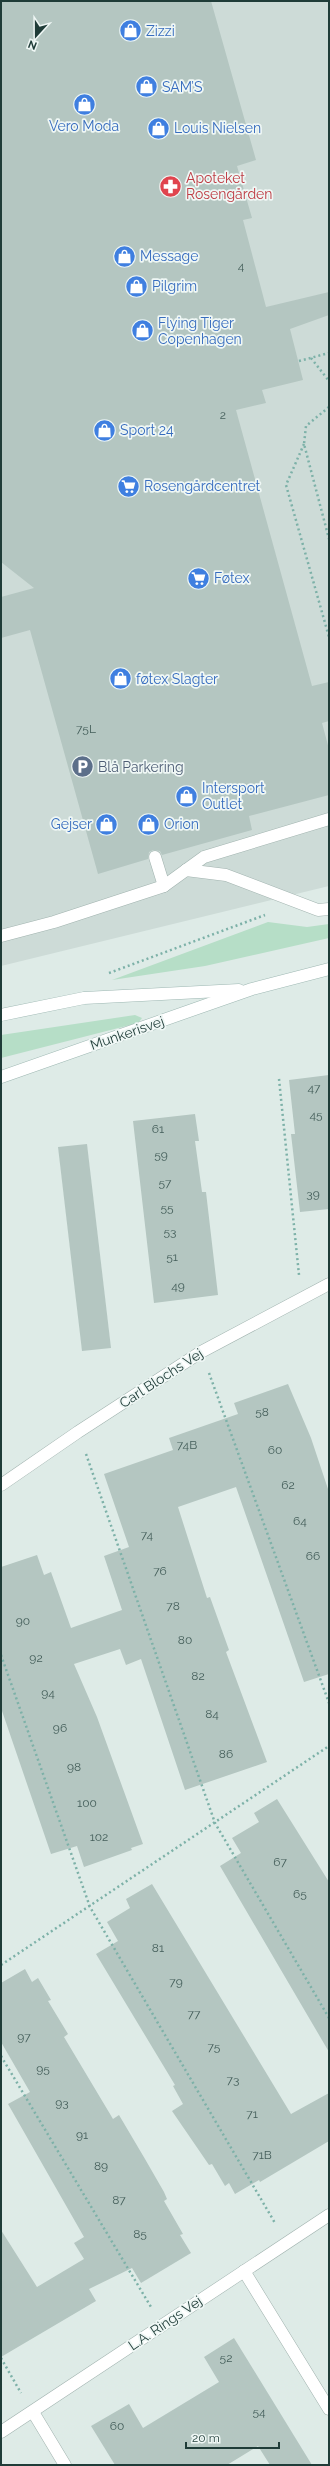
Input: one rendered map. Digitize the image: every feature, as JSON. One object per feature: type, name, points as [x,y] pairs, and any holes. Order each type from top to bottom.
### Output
[{"type":"street","points":[[1,936],[54,922],[164,886],[204,857],[329,819]]},
{"type":"street","points":[[155,857],[164,886]]},
{"type":"street","points":[[186,870],[226,875],[318,910],[329,909]]},
{"type":"street","name":"Munkerisvej","points":[[1,1077],[252,989],[329,969]]},
{"type":"street","name":"Munkerisvej","points":[[1,1015],[84,998],[252,989]]},
{"type":"street","name":"Carl Blochs Vej","points":[[1,1485],[78,1432],[201,1352],[329,1284]]},
{"type":"street","name":"L.A. Rings Vej","points":[[1,2432],[162,2324],[329,2215]]},
{"type":"street","points":[[244,2271],[329,2409]]},
{"type":"street","points":[[32,2412],[64,2465]]},
{"type":"path","points":[[299,361],[329,353]]},
{"type":"path","points":[[311,358],[329,382]]},
{"type":"path","points":[[329,407],[306,426],[304,444],[286,485],[329,637]]},
{"type":"path","points":[[304,444],[329,539]]},
{"type":"path","points":[[101,975],[268,915]]},
{"type":"path","points":[[279,1079],[301,1298]]},
{"type":"path","points":[[201,1352],[329,1703]]},
{"type":"path","points":[[78,1432],[215,1823],[329,2018]]},
{"type":"path","points":[[1,1655],[90,1907],[286,2243]]},
{"type":"path","points":[[1,1965],[329,1746]]},
{"type":"path","points":[[1,2056],[162,2324]]},
{"type":"path","points":[[1,2358],[32,2412]]},
{"type":"shaded area","name":"Rosengårdcentret","points":[[1,1],[329,1],[329,886],[1,966]]},
{"type":"green space","points":[[268,922],[307,927],[329,924],[329,938],[205,966],[112,980]]},
{"type":"green space","points":[[135,1015],[142,1018],[138,1023],[1,1058],[1,1035]]},
{"type":"building","name":"Rosengårdcentret","points":[[1,1],[211,1],[256,160],[237,166],[252,218],[243,220],[266,307],[329,292],[329,315],[290,329],[303,380],[262,390],[266,403],[236,410],[312,686],[329,682],[329,721],[322,723],[329,749],[329,795],[249,816],[252,830],[162,855],[160,851],[153,850],[149,852],[148,859],[98,874],[30,630],[1,638],[1,597],[34,588],[1,562]]},
{"type":"building","points":[[329,1075],[329,1209],[300,1212],[291,1134],[295,1134],[289,1080]]},
{"type":"building","points":[[195,1114],[199,1141],[195,1141],[202,1192],[206,1192],[218,1295],[154,1303],[133,1121]]},
{"type":"building","points":[[87,1144],[111,1348],[82,1351],[58,1147]]},
{"type":"building","points":[[288,1384],[311,1438],[329,1492],[329,1674],[304,1682],[236,1487],[178,1507],[207,1598],[210,1597],[229,1650],[226,1652],[267,1762],[185,1790],[141,1659],[126,1665],[120,1649],[74,1664],[97,1717],[143,1844],[131,1848],[132,1850],[84,1867],[77,1846],[51,1854],[1,1708],[1,1567],[37,1555],[44,1575],[51,1572],[71,1628],[122,1610],[104,1556],[129,1547],[104,1474],[173,1450],[169,1438],[238,1414],[234,1403]]},
{"type":"building","points":[[277,1799],[329,1882],[329,2052],[220,1866],[241,1853],[232,1838],[259,1822],[254,1813]]},
{"type":"building","points":[[152,1884],[291,2114],[329,2093],[329,2141],[260,2182],[259,2180],[235,2194],[229,2183],[225,2186],[212,2164],[209,2165],[172,2111],[183,2104],[173,2086],[175,2085],[96,1954],[118,1941],[107,1922],[130,1908],[126,1899]]},
{"type":"building","points":[[25,1969],[32,1982],[38,1978],[51,2000],[48,2001],[68,2034],[64,2037],[113,2119],[119,2115],[145,2159],[164,2192],[167,2199],[164,2201],[183,2234],[180,2235],[191,2253],[141,2283],[132,2268],[89,2289],[96,2301],[1,2357],[1,2230],[37,2287],[84,2259],[74,2243],[84,2237],[8,2104],[30,2092],[1,2042],[1,1983]]},
{"type":"building","points":[[234,2338],[312,2465],[270,2465],[258,2446],[227,2465],[115,2465],[91,2426],[129,2404],[143,2428],[219,2382],[204,2357]]},
{"type":"place","name":"Zizzi","points":[[131,31]]},
{"type":"place","name":"SAM’S","points":[[147,87]]},
{"type":"place","name":"Vero Moda","points":[[84,104]]},
{"type":"place","name":"Louis Nielsen","points":[[159,128]]},
{"type":"place","name":"Apoteket Rosengården","points":[[170,186]]},
{"type":"place","name":"Message","points":[[125,256]]},
{"type":"place","name":"Pilgrim","points":[[136,286]]},
{"type":"place","name":"Flying Tiger Copenhagen","points":[[143,331]]},
{"type":"place","name":"Sport 24","points":[[105,430]]},
{"type":"place","name":"Rosengårdcentret","points":[[129,486]]},
{"type":"place","name":"Føtex","points":[[198,578]]},
{"type":"place","name":"føtex Slagter","points":[[121,679]]},
{"type":"place","name":"Blå Parkering","points":[[82,767]]},
{"type":"place","name":"Intersport Outlet","points":[[187,796]]},
{"type":"place","name":"Gejser","points":[[107,824]]},
{"type":"place","name":"Orion","points":[[149,824]]}]
